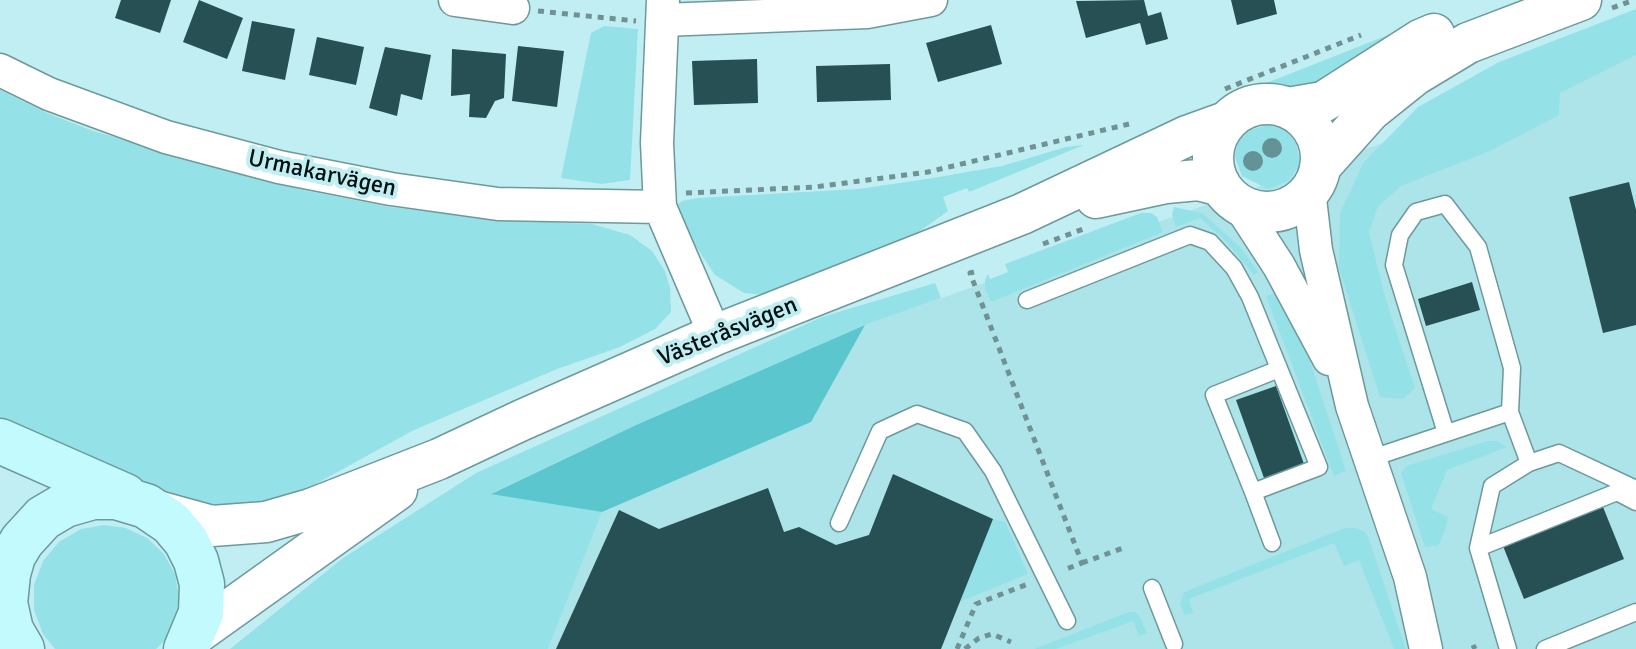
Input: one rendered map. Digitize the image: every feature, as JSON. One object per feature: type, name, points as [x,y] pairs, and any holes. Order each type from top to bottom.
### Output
[{"type":"main road","points":[[0,441],[148,507],[171,523],[186,541],[202,584],[201,613],[191,644]]},
{"type":"main road","points":[[22,649],[11,630],[5,603],[6,555],[43,518],[65,505],[93,497],[116,497],[148,507]]},
{"type":"street","points":[[455,0],[513,8]]},
{"type":"street","points":[[715,335],[660,207],[657,143],[663,10],[867,12],[931,0]]},
{"type":"street","points":[[1352,406],[1302,307],[1214,172],[1212,155],[1220,108],[1242,110],[1265,104],[1288,108],[1323,102],[1420,40],[1511,0]]},
{"type":"street","points":[[1229,194],[1261,211],[1278,211],[1297,203],[1370,111],[1415,75],[1468,43],[1594,5]]},
{"type":"street","name":"Urmakarvägen","points":[[0,70],[49,94],[166,137],[279,167],[391,189],[498,204],[660,207]]},
{"type":"street","name":"Västeråsvägen","points":[[1032,229],[1187,136],[1220,108]]},
{"type":"street","points":[[1288,108],[1305,119],[1317,136],[1314,178],[1316,250],[1352,406],[1410,577],[1426,649]]},
{"type":"street","name":"Västeråsvägen","points":[[148,507],[212,526],[266,522],[311,509],[439,459],[715,335],[1166,183],[1198,180],[1229,194]]},
{"type":"street","name":"Västeråsvägen","points":[[191,644],[439,459]]},
{"type":"street","points":[[1410,577],[1466,648]]},
{"type":"lane","points":[[1446,433],[1394,265],[1400,235],[1416,212],[1445,204],[1478,247],[1512,368],[1510,412],[1529,463]]},
{"type":"lane","points":[[1027,300],[1190,235],[1210,242],[1234,268],[1250,297],[1319,467],[1253,492]]},
{"type":"lane","points":[[1272,543],[1214,395],[1279,369]]},
{"type":"lane","points":[[1373,470],[1446,433],[1510,412]]},
{"type":"lane","points":[[839,523],[880,431],[917,414],[965,431],[993,471],[1067,621]]},
{"type":"lane","points":[[1508,649],[1478,548],[1492,486],[1529,463],[1559,453],[1636,489]]},
{"type":"lane","points":[[1478,548],[1617,492],[1636,502]]},
{"type":"lane","points":[[1152,588],[1174,644]]},
{"type":"lane","points":[[1545,649],[1636,612]]},
{"type":"path","points":[[1594,5],[1634,0]]},
{"type":"path","points":[[513,8],[638,22],[663,10]]},
{"type":"path","points":[[1220,108],[1363,35]]},
{"type":"path","points":[[660,207],[677,196],[693,191],[815,187],[928,172],[1143,121]]},
{"type":"path","points":[[1032,229],[1100,223]]},
{"type":"path","points":[[970,273],[981,269]]},
{"type":"path","points":[[1082,563],[1123,548]]},
{"type":"path","points":[[965,649],[979,638],[992,634],[1011,642]]},
{"type":"shaded area","points":[[1636,9],[1636,55],[1560,93],[1559,115],[1490,151],[1401,186],[1378,206],[1369,232],[1385,297],[1415,388],[1403,399],[1380,397],[1339,268],[1340,213],[1364,162],[1418,107],[1499,62]]},
{"type":"shaded area","points":[[604,26],[638,29],[630,180],[602,184],[561,178],[591,33]]},
{"type":"shaded area","points":[[1406,28],[1304,92],[1272,85],[1259,86]]},
{"type":"shaded area","points":[[1636,54],[1636,649],[548,649],[602,512],[811,422],[865,325]]},
{"type":"shaded area","points":[[0,90],[93,131],[303,190],[390,207],[502,220],[592,224],[630,235],[652,251],[665,271],[670,288],[671,312],[655,329],[620,347],[557,369],[414,430],[310,487],[269,502],[222,509],[179,498],[89,455],[0,421]]},
{"type":"shaded area","points":[[1267,125],[1285,129],[1297,144],[1300,166],[1288,181],[1268,189],[1242,176],[1235,157],[1237,141],[1250,130]]},
{"type":"shaded area","points":[[1084,145],[969,192],[967,188],[943,197],[948,211],[898,244],[775,296],[744,293],[715,275],[674,208],[682,201],[698,198],[858,189],[927,179],[1002,166],[1066,147]]},
{"type":"shaded area","points":[[1174,207],[1202,213],[1240,247],[1258,272],[1254,275],[1223,238],[1200,218],[1176,227],[1172,214]]},
{"type":"shaded area","points":[[1141,213],[1151,213],[1157,217],[1163,232],[991,302],[985,289],[988,274],[990,279],[1008,272],[1005,264]]},
{"type":"shaded area","points":[[935,283],[941,298],[865,325],[636,425],[492,493],[602,512],[548,649],[230,649],[343,558],[476,473],[822,317]]},
{"type":"shaded area","points":[[1273,294],[1283,300],[1310,361],[1346,471],[1334,476],[1266,296]]},
{"type":"shaded area","points":[[865,325],[811,422],[602,512],[491,494],[636,425]]},
{"type":"shaded area","points":[[1497,441],[1507,447],[1447,470],[1431,509],[1448,517],[1446,528],[1438,546],[1425,547],[1401,473],[1406,466]]},
{"type":"shaded area","points":[[993,519],[1005,522],[1028,574],[959,602]]},
{"type":"shaded area","points":[[104,525],[126,528],[147,538],[164,554],[175,574],[179,597],[176,620],[156,649],[55,649],[43,634],[34,610],[34,585],[43,561],[59,542],[81,529]]},
{"type":"shaded area","points":[[1345,528],[1355,528],[1365,532],[1368,537],[1406,649],[1394,649],[1359,560],[1344,566],[1334,543],[1189,599],[1193,613],[1185,615],[1180,604],[1184,592]]},
{"type":"shaded area","points":[[1135,612],[1140,617],[1147,633],[1139,636],[1133,621],[1056,649],[1034,649]]},
{"type":"building","points":[[121,0],[171,0],[160,33],[115,18]]},
{"type":"building","points":[[199,0],[243,18],[227,59],[183,42]]},
{"type":"building","points":[[1144,0],[1148,16],[1161,12],[1168,39],[1146,45],[1140,23],[1086,38],[1076,1]]},
{"type":"building","points":[[1231,0],[1274,0],[1277,14],[1237,25]]},
{"type":"building","points":[[252,21],[295,29],[285,80],[242,71]]},
{"type":"building","points":[[991,25],[1002,64],[938,82],[926,43]]},
{"type":"building","points":[[317,37],[364,47],[356,85],[309,75]]},
{"type":"building","points":[[518,46],[564,51],[557,107],[512,101]]},
{"type":"building","points":[[385,47],[431,55],[422,100],[401,94],[397,116],[369,108]]},
{"type":"building","points":[[452,49],[506,54],[504,98],[495,101],[486,118],[469,117],[470,94],[451,96]]},
{"type":"building","points":[[757,59],[758,103],[694,105],[692,61]]},
{"type":"building","points":[[890,64],[891,100],[817,102],[816,66]]},
{"type":"building","points":[[1629,182],[1636,210],[1636,325],[1603,333],[1569,197]]},
{"type":"building","points":[[1472,282],[1480,310],[1426,326],[1418,299]]},
{"type":"building","points":[[1276,386],[1304,464],[1264,478],[1236,400]]},
{"type":"building","points":[[893,474],[993,519],[941,649],[556,649],[619,510],[659,529],[768,488],[784,532],[799,527],[836,545],[869,535]]},
{"type":"building","points":[[1603,507],[1624,559],[1524,599],[1503,546]]}]
